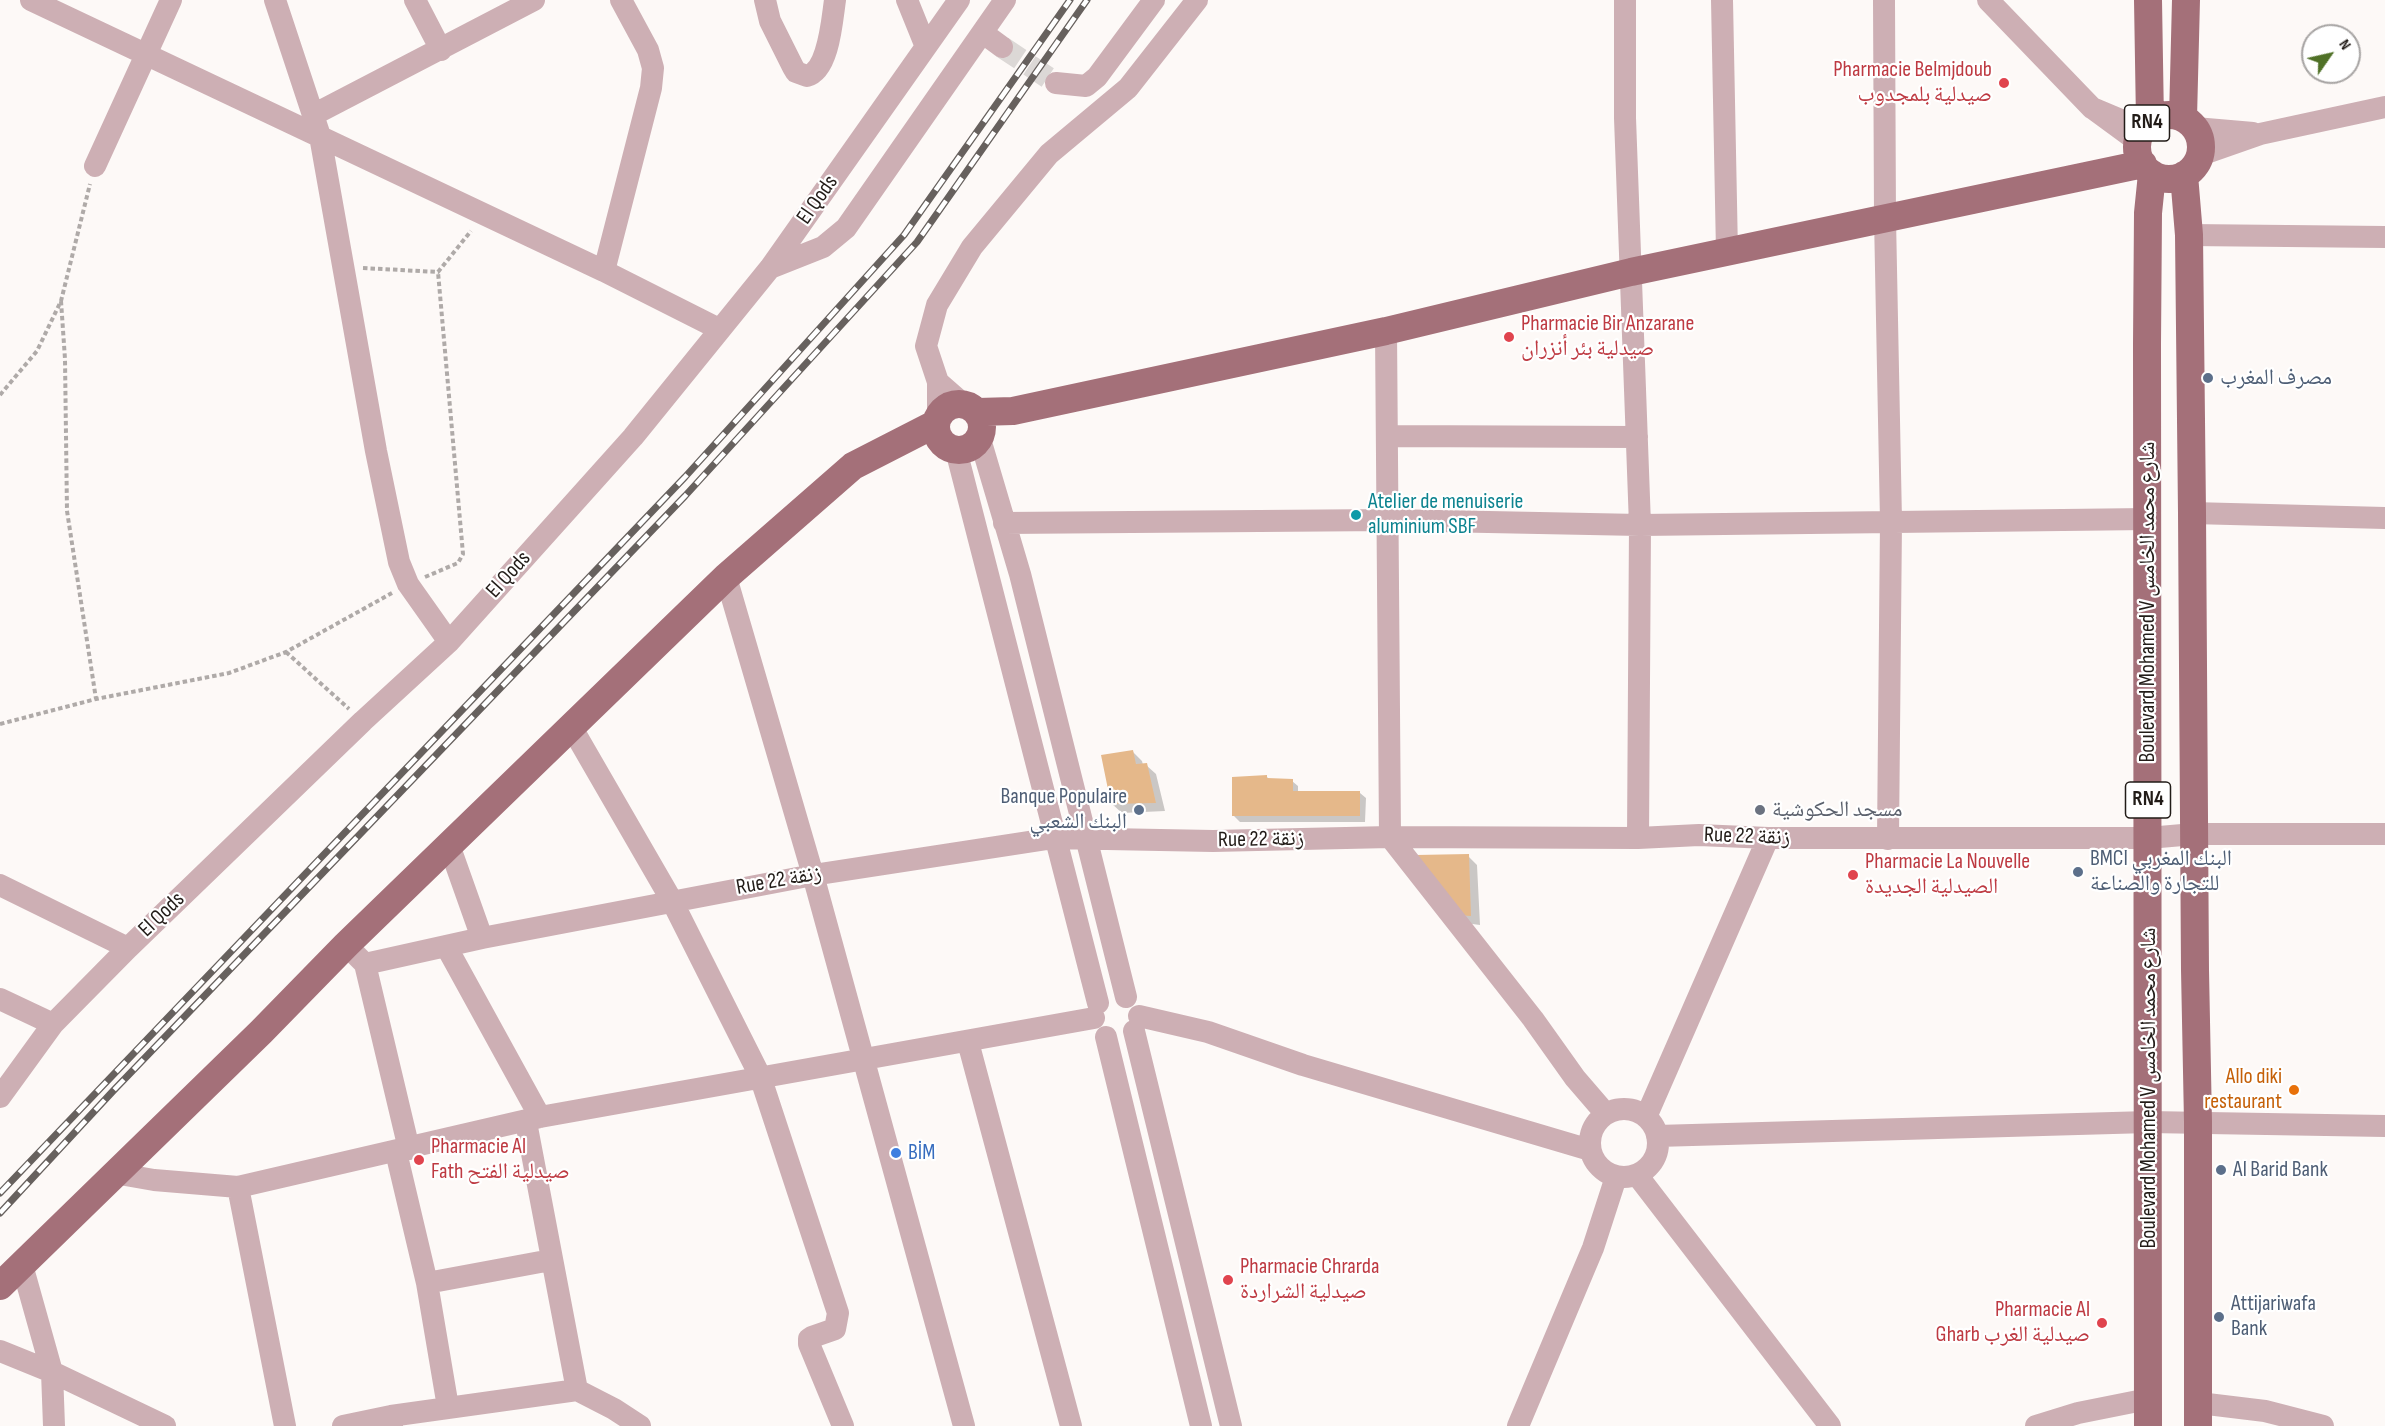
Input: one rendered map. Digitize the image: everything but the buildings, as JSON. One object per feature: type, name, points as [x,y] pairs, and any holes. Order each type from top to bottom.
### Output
[{"type":"main road","name":"Boulevard Mohamed V شارع محمد الخامس","points":[[2148,0],[2144,146],[2148,213],[2148,1412]]},
{"type":"main road","name":"Boulevard Mohamed V شارع محمد الخامس","points":[[2186,0],[2190,144],[2198,1122],[2198,1415]]},
{"type":"main road","name":"RN4","points":[[2172,115],[2190,144],[2174,178],[2163,178],[2144,146],[2161,116],[2172,115]]},
{"type":"main road","points":[[0,1286],[261,1032],[355,954],[449,845],[726,577],[853,466],[893,446],[1013,411],[1386,331],[1631,272],[2072,180],[2144,146]]},
{"type":"street","points":[[31,0],[604,271],[719,329]]},
{"type":"street","points":[[94,166],[171,0]]},
{"type":"street","points":[[275,0],[320,136],[399,562],[408,584],[449,642]]},
{"type":"street","points":[[415,0],[441,50]]},
{"type":"street","points":[[604,271],[651,88],[653,68],[648,50],[621,0]]},
{"type":"street","points":[[765,0],[771,21],[793,67],[796,72],[807,76],[816,72],[820,65],[830,34],[835,0]]},
{"type":"street","points":[[907,0],[926,46]]},
{"type":"street","name":"El Qods","points":[[1,1094],[53,1024],[128,948],[363,721],[449,642],[633,437],[770,268],[959,0]]},
{"type":"street","points":[[770,268],[823,247],[846,228],[1005,0]]},
{"type":"street","points":[[1056,83],[1086,86],[1097,77],[1154,0]]},
{"type":"street","points":[[1126,997],[1020,574],[1004,523],[938,382],[926,346],[937,304],[972,247],[1049,154],[1128,88],[1197,0]]},
{"type":"street","points":[[1625,0],[1625,118],[1640,525],[1638,838]]},
{"type":"street","points":[[1722,0],[1727,252]]},
{"type":"street","points":[[1884,0],[1885,218],[1891,521],[1888,839]]},
{"type":"street","points":[[1988,0],[2092,108],[2144,146]]},
{"type":"street","points":[[313,115],[441,50],[525,2]]},
{"type":"street","points":[[983,33],[1002,47]]},
{"type":"street","points":[[2190,144],[2260,134],[2385,107]]},
{"type":"street","points":[[2189,235],[2385,237]]},
{"type":"street","points":[[1386,331],[1390,837],[1533,1019],[1575,1078],[1606,1114]]},
{"type":"street","points":[[959,427],[1100,1032],[1106,1037],[1121,1039],[1137,1023]]},
{"type":"street","points":[[1388,436],[1637,437]]},
{"type":"street","points":[[2192,513],[2385,518]]},
{"type":"street","points":[[1004,523],[1387,520],[1640,525],[2147,519]]},
{"type":"street","points":[[726,577],[813,875],[964,1426]]},
{"type":"street","points":[[572,728],[672,901],[760,1076],[838,1312],[835,1329],[812,1337],[809,1339],[809,1344],[843,1426]]},
{"type":"street","name":"Rue 22 زنقة","points":[[355,954],[446,946],[813,875],[1054,838],[1290,841],[1390,837],[1638,838],[1699,835],[1888,839],[2148,838],[2194,834],[2385,834]]},
{"type":"street","points":[[1646,1117],[1768,838]]},
{"type":"street","points":[[449,845],[482,938]]},
{"type":"street","points":[[0,885],[128,948]]},
{"type":"street","points":[[446,946],[533,1120],[551,1260],[577,1390]]},
{"type":"street","points":[[355,954],[403,1150],[448,1407]]},
{"type":"street","points":[[114,1173],[154,1180],[238,1187],[533,1120],[760,1076],[968,1042],[1096,1011],[1111,995],[1126,997],[1133,1001],[1230,1426]]},
{"type":"street","points":[[0,999],[53,1024]]},
{"type":"street","points":[[1137,1023],[1208,1032],[1302,1065],[1590,1150]]},
{"type":"street","points":[[1106,1037],[1201,1426]]},
{"type":"street","points":[[968,1042],[1071,1426]]},
{"type":"street","points":[[1518,1426],[1626,1176],[1647,1169],[1654,1160],[1658,1148],[1658,1136],[1653,1126],[1646,1117],[1626,1109],[1606,1114],[1592,1129],[1590,1150],[1599,1167],[1626,1176],[1830,1426]]},
{"type":"street","points":[[1658,1136],[2148,1122],[2385,1126]]},
{"type":"street","points":[[238,1187],[285,1426]]},
{"type":"street","points":[[427,1283],[551,1260]]},
{"type":"street","points":[[22,1264],[52,1372],[54,1426]]},
{"type":"street","points":[[0,1351],[52,1372],[165,1426]]},
{"type":"street","points":[[343,1426],[391,1421],[448,1407],[577,1390],[614,1409],[640,1426]]},
{"type":"street","points":[[2198,1415],[2265,1411],[2323,1426]]},
{"type":"street","points":[[2036,1426],[2078,1413],[2148,1412]]},
{"type":"path","points":[[0,395],[37,351],[61,301],[94,166]]},
{"type":"path","points":[[0,724],[96,699],[229,673],[286,652],[408,584],[458,563],[463,554],[438,272],[484,214]]},
{"type":"path","points":[[343,267],[438,272]]},
{"type":"path","points":[[61,301],[65,358],[67,511],[96,699]]},
{"type":"path","points":[[286,652],[363,721]]},
{"type":"tunnel","points":[[1002,47],[1056,83]]},
{"type":"railway","points":[[0,1193],[685,477],[904,235],[1070,0]]},
{"type":"railway","points":[[0,1213],[114,1090],[685,496],[917,242],[1087,0]]},
{"type":"place","name":"Pharmacie Belmjdoub صيدلية بلمجدوب","points":[[2004,83]]},
{"type":"place","name":"Pharmacie Bir Anzarane صيدلية بئر أنزران","points":[[1509,337]]},
{"type":"place","name":"مصرف المغرب","points":[[2208,378]]},
{"type":"place","name":"Atelier de menuiserie aluminium SBF","points":[[1356,515]]},
{"type":"place","name":"Banque Populaire البنك الشعبي","points":[[1139,810]]},
{"type":"place","name":"مسجد الحكوشية","points":[[1760,810]]},
{"type":"place","name":"BMCI البنك المغربي للتجارة والصناعة","points":[[2078,872]]},
{"type":"place","name":"Pharmacie La Nouvelle الصيدلية الجديدة","points":[[1853,875]]},
{"type":"place","name":"Allo diki restaurant","points":[[2294,1090]]},
{"type":"place","name":"BİM","points":[[896,1153]]},
{"type":"place","name":"Pharmacie Al Fath صيدلية الفتح","points":[[419,1160]]},
{"type":"place","name":"Al Barid Bank","points":[[2221,1170]]},
{"type":"place","name":"Pharmacie Chrarda صيدلية الشراردة","points":[[1228,1280]]},
{"type":"place","name":"Attijariwafa Bank","points":[[2219,1317]]},
{"type":"place","name":"Pharmacie Al Gharb صيدلية الغرب","points":[[2102,1323]]}]
